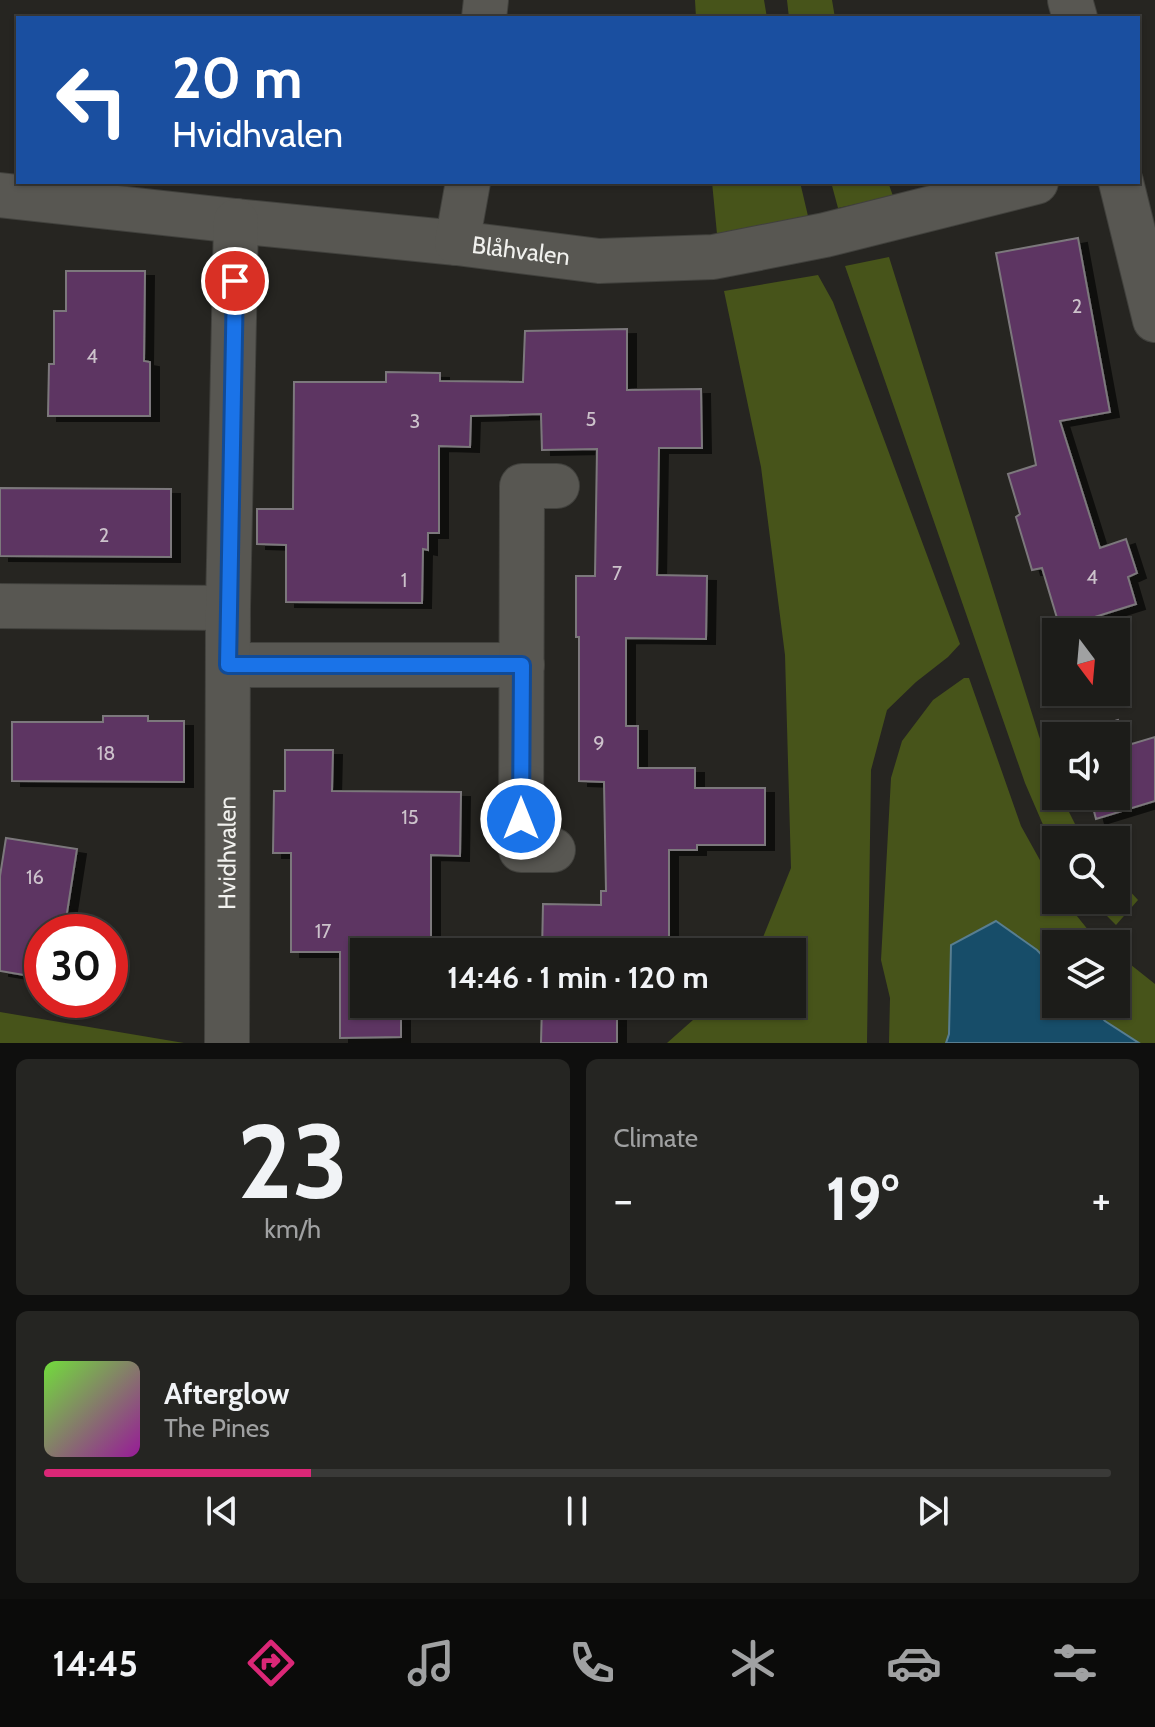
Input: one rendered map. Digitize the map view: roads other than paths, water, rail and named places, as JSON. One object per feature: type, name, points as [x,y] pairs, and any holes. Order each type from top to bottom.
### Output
[{"type":"street","points":[[457,243],[468,184]]},
{"type":"street","name":"Blåhvalen","points":[[0,195],[599,261],[713,257],[825,235],[1028,184]]},
{"type":"street","points":[[1121,184],[1155,320]]},
{"type":"street","name":"Hvidhvalen","points":[[227,1043],[228,608],[236,221]]},
{"type":"street","points":[[553,850],[521,850],[522,486],[557,486]]},
{"type":"street","points":[[0,606],[228,608]]},
{"type":"street","points":[[228,665],[522,665]]},
{"type":"water","points":[[996,921],[1042,955],[1042,1018],[1102,1018],[1139,1043],[946,1043],[949,1034],[951,945]]}]
